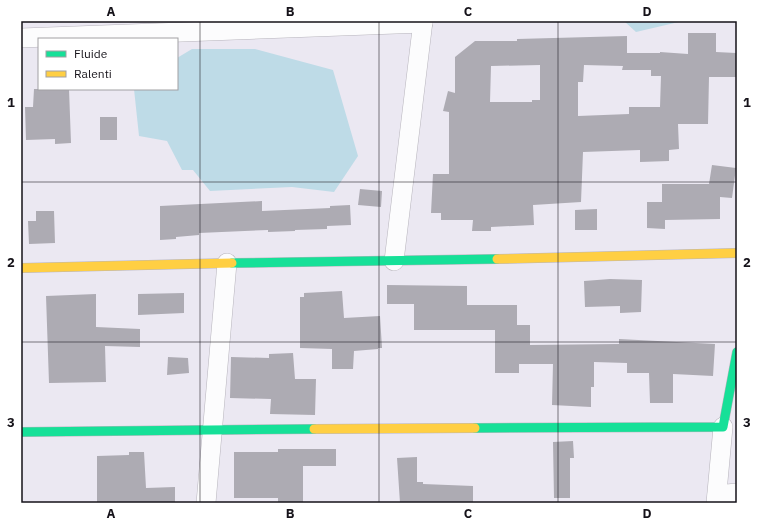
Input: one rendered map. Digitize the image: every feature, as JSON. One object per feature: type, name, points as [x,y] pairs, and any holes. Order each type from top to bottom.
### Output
[{"type":"street","points":[[21,38],[423,22],[394,261]]},
{"type":"street","points":[[21,268],[737,253]]},
{"type":"street","points":[[206,503],[227,263]]},
{"type":"street","points":[[737,352],[723,426],[717,499],[737,493]]},
{"type":"street","points":[[21,432],[213,429],[723,426]]},
{"type":"water","points":[[624,21],[683,21],[636,32]]},
{"type":"water","points":[[192,49],[255,49],[333,70],[358,156],[334,192],[292,187],[210,191],[193,170],[182,170],[167,141],[139,136],[134,90],[178,90],[178,57]]},
{"type":"building","points":[[688,33],[716,33],[716,52],[736,53],[736,77],[709,77],[708,124],[678,124],[679,149],[669,150],[669,161],[640,162],[640,150],[583,152],[581,202],[533,205],[534,225],[491,227],[491,231],[472,231],[473,220],[441,220],[441,213],[431,213],[433,174],[449,174],[449,112],[443,111],[448,91],[455,93],[455,57],[475,41],[517,41],[517,39],[627,36],[627,53],[660,52],[688,54]],"holes":[[[540,65],[540,100],[532,100],[532,102],[490,102],[491,66]],[[584,65],[623,66],[622,70],[651,70],[651,76],[661,76],[660,107],[629,107],[629,114],[578,116],[578,82],[583,82]]]},
{"type":"building","points":[[34,89],[69,90],[71,143],[55,144],[55,139],[26,140],[25,107],[33,107]]},
{"type":"building","points":[[100,117],[117,117],[117,140],[100,140]]},
{"type":"building","points":[[712,165],[736,168],[732,198],[720,197],[720,219],[665,220],[665,229],[647,228],[647,202],[662,202],[662,184],[709,184]]},
{"type":"building","points":[[360,189],[382,191],[381,207],[358,205]]},
{"type":"building","points":[[262,201],[262,211],[330,208],[330,206],[350,205],[351,225],[327,226],[327,229],[295,231],[268,232],[268,230],[199,233],[199,235],[160,240],[160,206]]},
{"type":"building","points":[[597,209],[597,230],[575,230],[575,210]]},
{"type":"building","points":[[36,211],[54,211],[55,243],[29,244],[28,221],[36,221]]},
{"type":"building","points":[[610,279],[642,280],[641,312],[620,313],[620,306],[585,307],[584,281]]},
{"type":"building","points":[[387,285],[467,286],[467,305],[517,305],[517,325],[530,325],[530,345],[619,344],[619,339],[715,344],[713,376],[673,374],[673,403],[650,403],[649,373],[627,373],[627,363],[594,362],[594,387],[591,387],[591,407],[552,405],[553,364],[519,364],[519,373],[495,373],[495,330],[414,330],[414,304],[387,304]]},
{"type":"building","points":[[342,291],[344,318],[380,316],[382,348],[354,351],[353,369],[332,369],[332,349],[300,348],[300,297],[304,297],[304,293]]},
{"type":"building","points":[[184,293],[184,313],[138,315],[138,294]]},
{"type":"building","points":[[96,294],[96,327],[140,329],[140,347],[105,346],[106,382],[49,383],[46,296]]},
{"type":"building","points":[[293,353],[295,379],[316,379],[315,415],[270,414],[271,399],[230,398],[231,357],[269,358],[269,354]]},
{"type":"building","points":[[168,357],[188,358],[189,373],[167,375]]},
{"type":"building","points":[[573,441],[574,458],[570,458],[570,498],[554,498],[553,442]]},
{"type":"building","points":[[278,449],[336,449],[336,466],[303,466],[303,503],[278,503],[278,498],[234,498],[234,452],[278,452]]},
{"type":"building","points":[[129,452],[144,452],[146,488],[175,487],[175,503],[97,503],[97,456],[129,455]]},
{"type":"building","points":[[417,457],[417,482],[423,482],[423,484],[473,486],[473,503],[400,503],[397,458]]},
{"type":"traffic: fast","points":[[232,263],[497,259]]},
{"type":"traffic: fast","points":[[475,428],[723,427],[737,352]]},
{"type":"traffic: fast","points":[[21,432],[314,429]]},
{"type":"traffic: slow","points":[[497,259],[737,253]]},
{"type":"traffic: slow","points":[[21,268],[232,263]]},
{"type":"traffic: slow","points":[[314,429],[475,428]]}]
